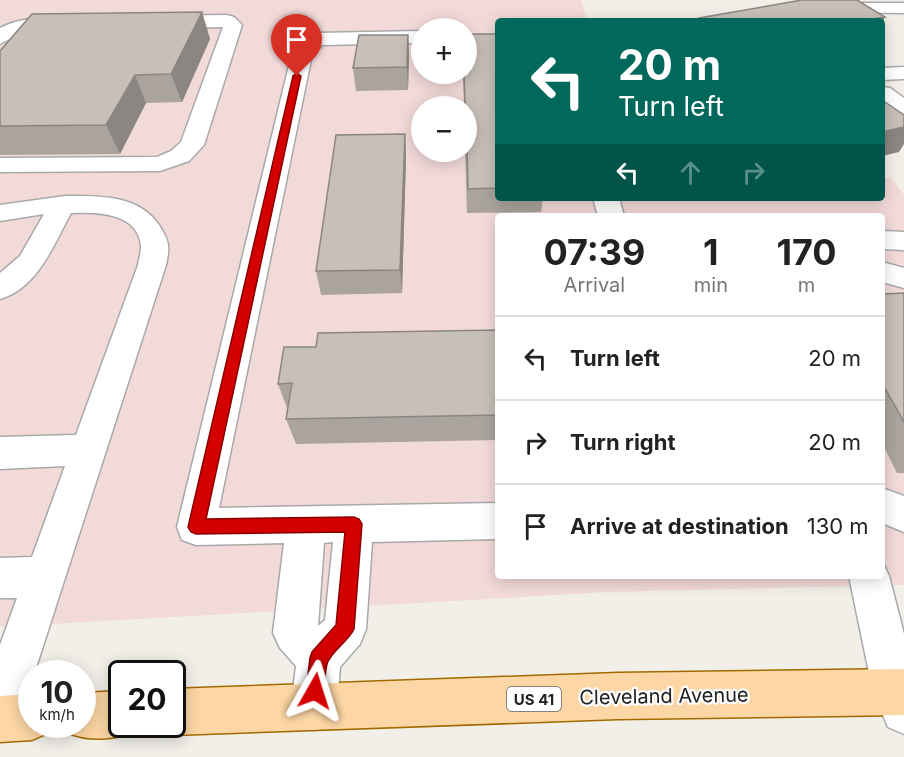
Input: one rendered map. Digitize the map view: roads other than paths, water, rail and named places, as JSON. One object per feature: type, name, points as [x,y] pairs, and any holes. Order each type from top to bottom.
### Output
[{"type":"main road","name":"Cleveland Avenue","points":[[186,712],[618,696],[902,698]]},
{"type":"main road","points":[[0,718],[18,717]]},
{"type":"lane","points":[[803,9],[904,8]]},
{"type":"lane","points":[[0,165],[160,164],[180,156],[192,146],[233,25],[227,21],[135,22]]},
{"type":"lane","points":[[0,38],[8,28],[28,24],[87,23]]},
{"type":"lane","points":[[411,37],[317,39],[302,54],[196,527],[495,521]]},
{"type":"lane","points":[[885,74],[904,72]]},
{"type":"lane","points":[[885,95],[904,108]]},
{"type":"lane","points":[[0,289],[30,263],[62,205]]},
{"type":"lane","points":[[0,213],[62,205],[97,205],[128,211],[144,224],[154,243],[152,266],[0,708]]},
{"type":"lane","points":[[885,240],[904,241]]},
{"type":"lane","points":[[885,273],[904,278]]},
{"type":"lane","points":[[0,453],[88,450]]},
{"type":"lane","points":[[885,506],[904,514]]},
{"type":"lane","points":[[314,707],[319,658],[345,629],[354,524]]},
{"type":"lane","points":[[306,525],[295,633],[319,658]]},
{"type":"lane","points":[[0,578],[44,577]]},
{"type":"lane","points":[[870,579],[902,698]]}]
